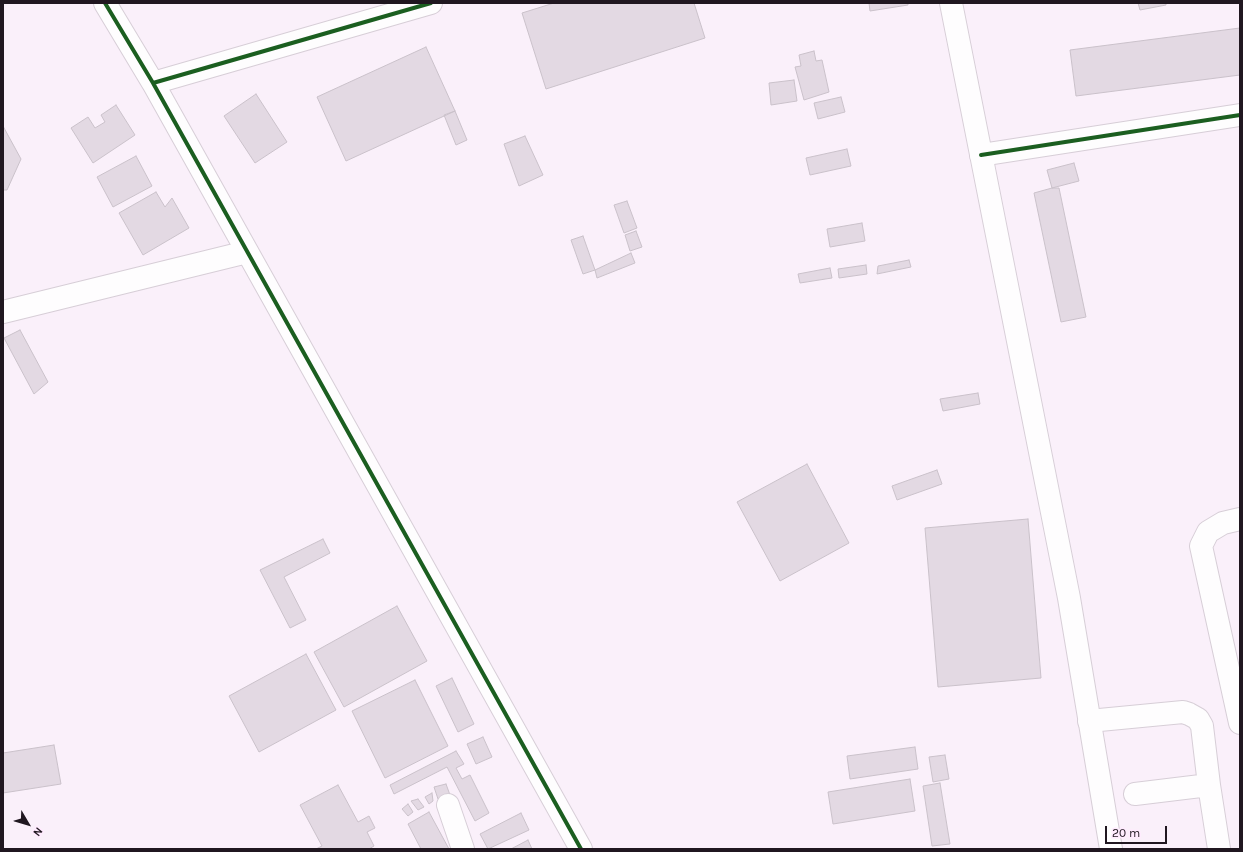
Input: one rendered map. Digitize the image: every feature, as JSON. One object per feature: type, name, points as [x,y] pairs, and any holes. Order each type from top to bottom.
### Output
[{"type":"street","points":[[105,3],[152,83],[581,849]]},
{"type":"street","points":[[152,83],[431,3]]},
{"type":"street","points":[[951,3],[1067,590],[1111,849]]},
{"type":"street","points":[[981,155],[1240,115]]},
{"type":"street","points":[[3,312],[247,252]]},
{"type":"street","points":[[1240,519],[1223,522],[1208,532],[1201,546],[1240,723]]},
{"type":"street","points":[[1089,721],[1183,712],[1198,719],[1202,726],[1219,849]]},
{"type":"street","points":[[1134,794],[1209,785]]},
{"type":"street","points":[[448,805],[463,849]]},
{"type":"building","points":[[554,3],[694,3],[705,38],[546,89],[522,13]]},
{"type":"building","points":[[869,3],[908,3],[908,5],[870,11]]},
{"type":"building","points":[[1138,3],[1166,3],[1166,5],[1140,10]]},
{"type":"building","points":[[1240,28],[1240,75],[1076,96],[1070,50]]},
{"type":"building","points":[[426,47],[455,111],[346,161],[317,97]]},
{"type":"building","points":[[814,51],[816,61],[822,60],[829,92],[804,100],[795,67],[801,66],[799,55]]},
{"type":"building","points":[[794,80],[797,101],[771,105],[769,83]]},
{"type":"building","points":[[256,94],[287,142],[255,163],[224,116]]},
{"type":"building","points":[[841,97],[845,112],[818,119],[814,103]]},
{"type":"building","points":[[116,105],[135,135],[93,163],[71,128],[88,117],[95,128],[105,122],[101,115]]},
{"type":"building","points":[[455,111],[467,140],[456,145],[444,115]]},
{"type":"building","points":[[3,126],[21,159],[7,190],[3,190]]},
{"type":"building","points":[[525,136],[543,175],[519,186],[504,144]]},
{"type":"building","points":[[847,149],[851,166],[810,175],[806,158]]},
{"type":"building","points":[[136,156],[152,186],[113,207],[97,177]]},
{"type":"building","points":[[1074,163],[1079,181],[1052,188],[1047,170]]},
{"type":"building","points":[[1052,188],[1059,188],[1086,317],[1061,322],[1034,193]]},
{"type":"building","points":[[156,192],[165,207],[172,198],[189,228],[143,255],[119,213]]},
{"type":"building","points":[[627,201],[637,228],[624,233],[614,205]]},
{"type":"building","points":[[862,223],[865,241],[830,247],[827,229]]},
{"type":"building","points":[[636,231],[642,247],[630,251],[625,235]]},
{"type":"building","points":[[583,236],[595,270],[583,274],[571,240]]},
{"type":"building","points":[[631,253],[635,263],[597,278],[595,270]]},
{"type":"building","points":[[909,260],[911,267],[877,274],[878,266]]},
{"type":"building","points":[[866,265],[867,274],[839,278],[838,269]]},
{"type":"building","points":[[830,268],[832,278],[800,283],[798,274]]},
{"type":"building","points":[[20,330],[48,382],[34,394],[4,338]]},
{"type":"building","points":[[978,393],[980,404],[943,411],[940,399]]},
{"type":"building","points":[[807,464],[849,543],[780,581],[737,502]]},
{"type":"building","points":[[937,470],[942,484],[897,500],[892,486]]},
{"type":"building","points":[[1028,519],[1041,678],[938,687],[925,528]]},
{"type":"building","points":[[323,539],[330,553],[284,577],[306,620],[290,628],[260,570]]},
{"type":"building","points":[[397,606],[427,661],[344,707],[314,652]]},
{"type":"building","points":[[306,654],[336,710],[259,752],[229,696]]},
{"type":"building","points":[[452,678],[474,724],[458,732],[436,686]]},
{"type":"building","points":[[415,680],[448,746],[385,778],[352,711]]},
{"type":"building","points":[[483,737],[492,757],[476,764],[467,744]]},
{"type":"building","points":[[54,745],[61,784],[3,793],[3,753]]},
{"type":"building","points":[[915,747],[918,769],[850,779],[847,756]]},
{"type":"building","points":[[456,751],[464,764],[456,768],[462,779],[470,775],[489,813],[475,821],[447,767],[394,794],[390,785]]},
{"type":"building","points":[[945,755],[949,779],[933,782],[929,757]]},
{"type":"building","points":[[910,779],[915,811],[833,824],[828,792]]},
{"type":"building","points":[[940,783],[950,844],[932,846],[923,786]]},
{"type":"building","points":[[446,784],[450,795],[438,799],[434,787]]},
{"type":"building","points":[[338,785],[358,822],[369,816],[375,828],[367,832],[374,846],[369,849],[316,849],[322,846],[300,805]]},
{"type":"building","points":[[432,793],[433,801],[429,804],[425,797]]},
{"type":"building","points":[[418,799],[424,807],[418,810],[411,801]]},
{"type":"building","points":[[408,804],[413,812],[408,816],[402,809]]},
{"type":"building","points":[[429,812],[449,849],[421,849],[408,824]]},
{"type":"building","points":[[521,813],[529,830],[488,849],[480,834]]},
{"type":"building","points":[[528,840],[532,849],[511,849]]},
{"type":"cycle path","points":[[105,3],[153,83],[581,849]]},
{"type":"cycle path","points":[[153,83],[431,3]]},
{"type":"cycle path","points":[[981,155],[1240,115]]}]
